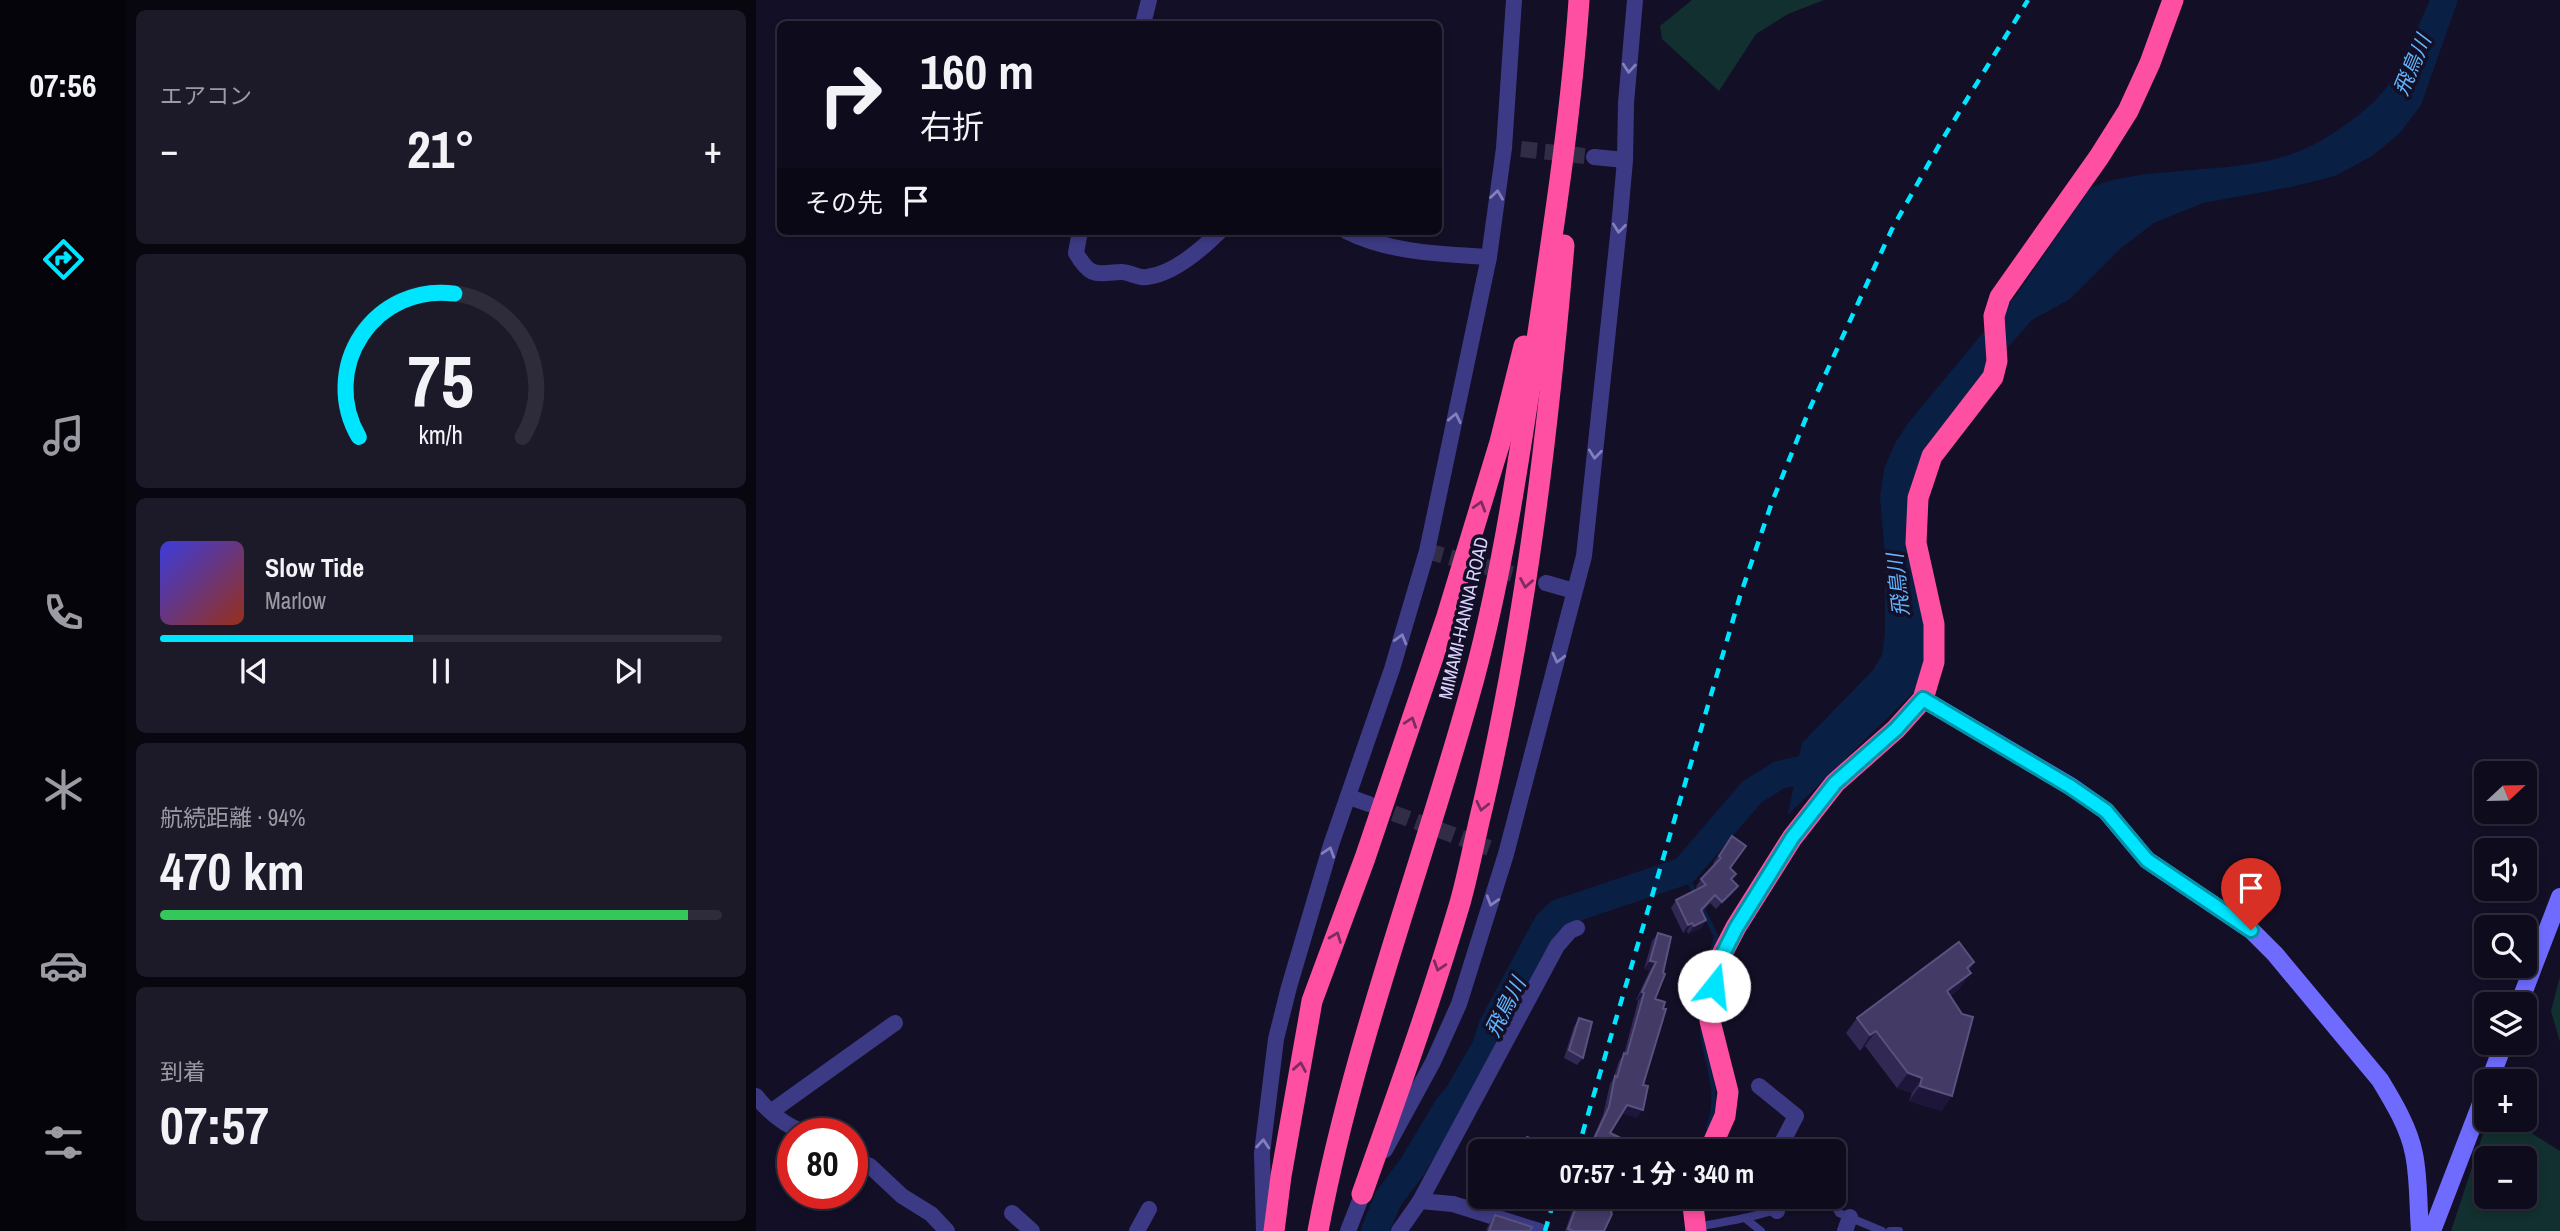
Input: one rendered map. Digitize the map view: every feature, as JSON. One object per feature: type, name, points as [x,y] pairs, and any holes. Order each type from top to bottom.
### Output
[{"type":"highway","name":"MIMAMI-HANNA ROAD","points":[[1560,221],[1579,0]]},
{"type":"highway","name":"MIMAMI-HANNA ROAD","points":[[1318,1231],[1394,938],[1475,672],[1509,525],[1560,221],[1588,0]]},
{"type":"highway","points":[[1715,1139],[1725,1116],[1727,1092],[1710,1021],[1714,986],[1723,954],[1736,928],[1792,838],[1835,783],[1896,729],[1923,699],[1934,662],[1934,624],[1916,543],[1918,498],[1932,456],[1993,377],[1997,361],[1994,316],[2000,297],[2129,111],[2173,0]]},
{"type":"highway","points":[[1362,1194],[1410,1058],[1460,901],[1503,720],[1532,550],[1552,380],[1560,221]]},
{"type":"highway","points":[[1269,1222],[1281,1176],[1312,1001],[1365,858],[1447,616],[1500,442],[1560,221]]},
{"type":"highway","name":"MIMAMI-HANNA ROAD","points":[[1328,1231],[1336,1169]]},
{"type":"highway","points":[[1694,1209],[1696,1229]]},
{"type":"street","points":[[1144,21],[1149,0]]},
{"type":"street","points":[[1264,1231],[1269,1222],[1262,1153],[1276,1039],[1331,845],[1392,669],[1427,551],[1489,257],[1504,148],[1514,0]]},
{"type":"street","points":[[1348,1231],[1362,1194],[1433,1062],[1460,1004],[1506,854],[1584,556],[1625,160],[1626,103],[1635,0]]},
{"type":"street","points":[[1504,148],[1521,149]]},
{"type":"street","points":[[1594,157],[1625,160]]},
{"type":"street","points":[[1079,235],[1076,253],[1085,267],[1100,276],[1124,271],[1145,278],[1173,268],[1202,250],[1216,235]]},
{"type":"street","points":[[1355,235],[1424,253],[1489,257]]},
{"type":"street","points":[[1546,583],[1574,592]]},
{"type":"street","points":[[1923,699],[2071,787],[2106,811],[2147,860],[2230,913],[2275,954],[2380,1080],[2392,1099],[2414,1155],[2420,1231]]},
{"type":"street","points":[[1349,797],[1369,804]]},
{"type":"street","points":[[1489,848],[1506,854]]},
{"type":"street","points":[[2524,992],[2560,897]]},
{"type":"street","points":[[1399,1231],[1420,1202],[1557,946],[1570,931],[1577,928]]},
{"type":"street","points":[[772,1111],[895,1023]]},
{"type":"street","points":[[1759,1086],[1796,1116],[1784,1139]]},
{"type":"street","points":[[756,1096],[766,1108],[780,1118]]},
{"type":"street","points":[[2432,1231],[2474,1122]]},
{"type":"street","points":[[868,1165],[902,1196],[931,1214],[947,1231]]},
{"type":"street","points":[[1420,1202],[1453,1204],[1539,1231]]},
{"type":"street","points":[[1137,1231],[1149,1209]]},
{"type":"street","points":[[1012,1213],[1031,1231]]},
{"type":"street","points":[[1252,1231],[1269,1222]]},
{"type":"lane","points":[[1696,1229],[1746,1219],[1765,1209]]},
{"type":"lane","points":[[1837,1209],[1848,1224],[1882,1231]]},
{"type":"lane","points":[[1746,1219],[1761,1231]]},
{"type":"lane","points":[[1890,1231],[1899,1231]]},
{"type":"green space","points":[[1692,0],[1824,0],[1788,14],[1756,34],[1719,91],[1662,39],[1660,26]]},
{"type":"green space","points":[[2560,976],[2560,1042],[2551,1011]]},
{"type":"green space","points":[[2484,1132],[2530,1132],[2560,1151],[2560,1231],[2451,1231],[2474,1161],[2474,1209],[2537,1209],[2537,1146],[2479,1146]]},
{"type":"water","points":[[2430,0],[2458,0],[2421,105],[2400,133],[2372,156],[2335,176],[2203,203],[2154,223],[2120,249],[2070,299],[2032,320],[1977,382],[1924,456],[1913,478],[1907,506],[1927,641],[1922,670],[1914,692],[1788,815],[1802,743],[1873,670],[1882,655],[1885,632],[1885,555],[1880,498],[1884,469],[1895,443],[1909,422],[2015,297],[2091,187],[2132,176],[2264,162],[2316,143],[2358,116],[2384,90],[2403,59]]},
{"type":"building","points":[[1732,836],[1746,846],[1730,868],[1736,874],[1731,879],[1738,886],[1722,902],[1715,895],[1701,910],[1706,920],[1694,926],[1692,923],[1688,925],[1676,900],[1706,885],[1701,879],[1721,858],[1719,856]]},
{"type":"building","points":[[1658,933],[1671,937],[1663,973],[1665,974],[1655,999],[1665,1002],[1663,1009],[1666,1009],[1643,1085],[1648,1086],[1643,1110],[1627,1105],[1610,1133],[1620,1139],[1594,1139],[1609,1107],[1615,1076],[1617,1077],[1624,1053],[1627,1054],[1644,993],[1642,992],[1656,962],[1650,961]]},
{"type":"building","points":[[1959,942],[1974,962],[1967,968],[1971,973],[1947,991],[1962,1014],[1973,1017],[1952,1096],[1920,1086],[1922,1078],[1908,1073],[1876,1031],[1870,1035],[1857,1018]]},
{"type":"building","points":[[1579,1018],[1592,1022],[1583,1058],[1569,1050]]},
{"type":"building","points":[[1576,1209],[1612,1209],[1604,1231],[1568,1229]]},
{"type":"building","points":[[1495,1215],[1532,1227],[1530,1231],[1489,1231]]},
{"type":"waterway","name":"飛鳥川","points":[[1375,1231],[1388,1199],[1412,1167],[1486,1047],[1493,1025],[1548,923],[1559,913],[1684,871],[1752,792],[1779,775],[1805,769],[1825,749]]},
{"type":"waterway","points":[[1684,871],[1696,895]]},
{"type":"waterway","points":[[1701,906],[1716,936],[1712,953]]},
{"type":"waterway","points":[[1701,1018],[1699,1008],[1704,989]]},
{"type":"waterway","points":[[1702,1031],[1714,1102],[1708,1128]]},
{"type":"tunnel","points":[[1521,149],[1594,157]]},
{"type":"tunnel","points":[[1427,551],[1546,583]]},
{"type":"tunnel","points":[[1371,805],[1489,848]]},
{"type":"railway","points":[[1581,1139],[1740,596],[1772,502],[1810,408],[1892,229],[1942,140],[2028,0]]},
{"type":"railway","points":[[1545,1231],[1551,1209]]},
{"type":"route","points":[[1714,986],[1723,954],[1736,928],[1792,838],[1835,783],[1896,729],[1923,699],[2071,787],[2106,811],[2147,860],[2230,913],[2251,930]]}]
